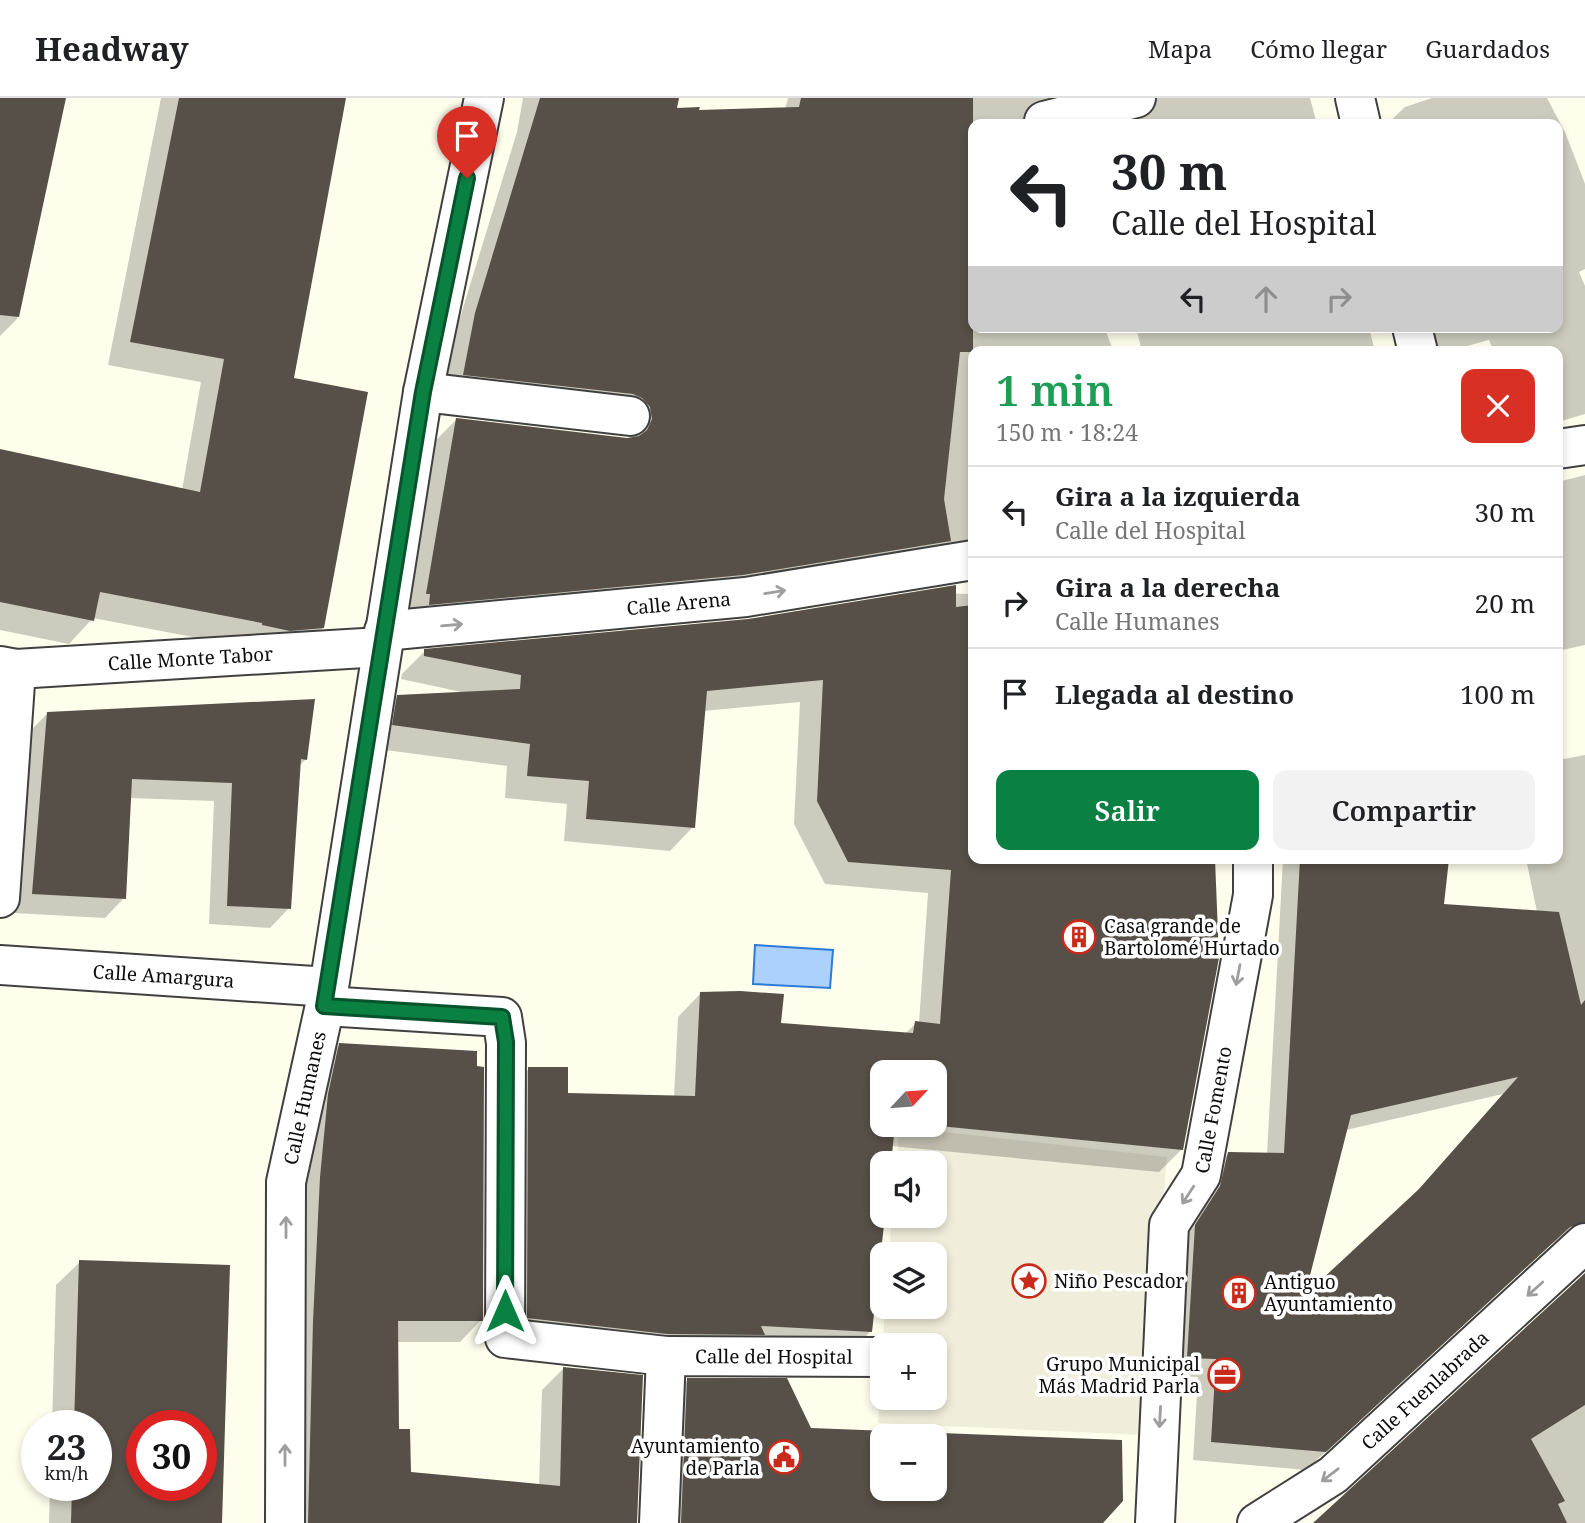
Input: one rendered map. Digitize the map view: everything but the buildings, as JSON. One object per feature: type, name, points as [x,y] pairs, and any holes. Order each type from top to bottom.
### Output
[{"type":"street","name":"Calle Humanes","points":[[285,1523],[286,1182],[327,997],[423,392],[484,98]]},
{"type":"street","points":[[1052,119],[1136,98]]},
{"type":"street","points":[[1355,98],[1361,119]]},
{"type":"street","points":[[423,392],[630,416]]},
{"type":"street","points":[[1563,448],[1585,445]]},
{"type":"street","name":"Calle Arena","points":[[382,639],[746,597],[968,561]]},
{"type":"street","name":"Calle Monte Tabor","points":[[8,667],[382,639]]},
{"type":"street","points":[[0,898],[8,667]]},
{"type":"street","name":"Calle Fomento","points":[[1155,1523],[1169,1225],[1201,1175],[1253,895],[1253,864]]},
{"type":"street","name":"Calle Amargura","points":[[0,965],[327,997]]},
{"type":"street","name":"Calle del Hospital","points":[[327,997],[502,1017],[506,1042],[505,1338],[666,1356],[870,1357]]},
{"type":"street","name":"Calle Fuenlabrada","points":[[1257,1523],[1333,1475],[1585,1243]]},
{"type":"street","name":"Calle del Hospital","points":[[659,1523],[666,1356]]},
{"type":"shaded area","points":[[947,1132],[1167,1157],[1143,1435],[947,1426],[947,1424],[878,1423],[879,1410],[947,1410],[947,1333],[884,1333],[884,1319],[947,1319],[947,1242],[890,1242],[891,1228],[947,1228],[947,1151],[898,1151],[898,1138],[947,1138]]},
{"type":"water","points":[[755,945],[833,950],[830,988],[753,984]]},
{"type":"place","name":"Casa grande de Bartolomé Hurtado","points":[[1079,937]]},
{"type":"place","name":"Niño Pescador","points":[[1029,1281]]},
{"type":"place","name":"Antiguo Ayuntamiento","points":[[1239,1293]]},
{"type":"place","name":"Grupo Municipal Más Madrid Parla","points":[[1225,1375]]},
{"type":"place","name":"Ayuntamiento de Parla","points":[[784,1457]]},
{"type":"route","points":[[467,178],[423,392],[324,1006],[502,1017],[506,1042],[505,1311]]}]
